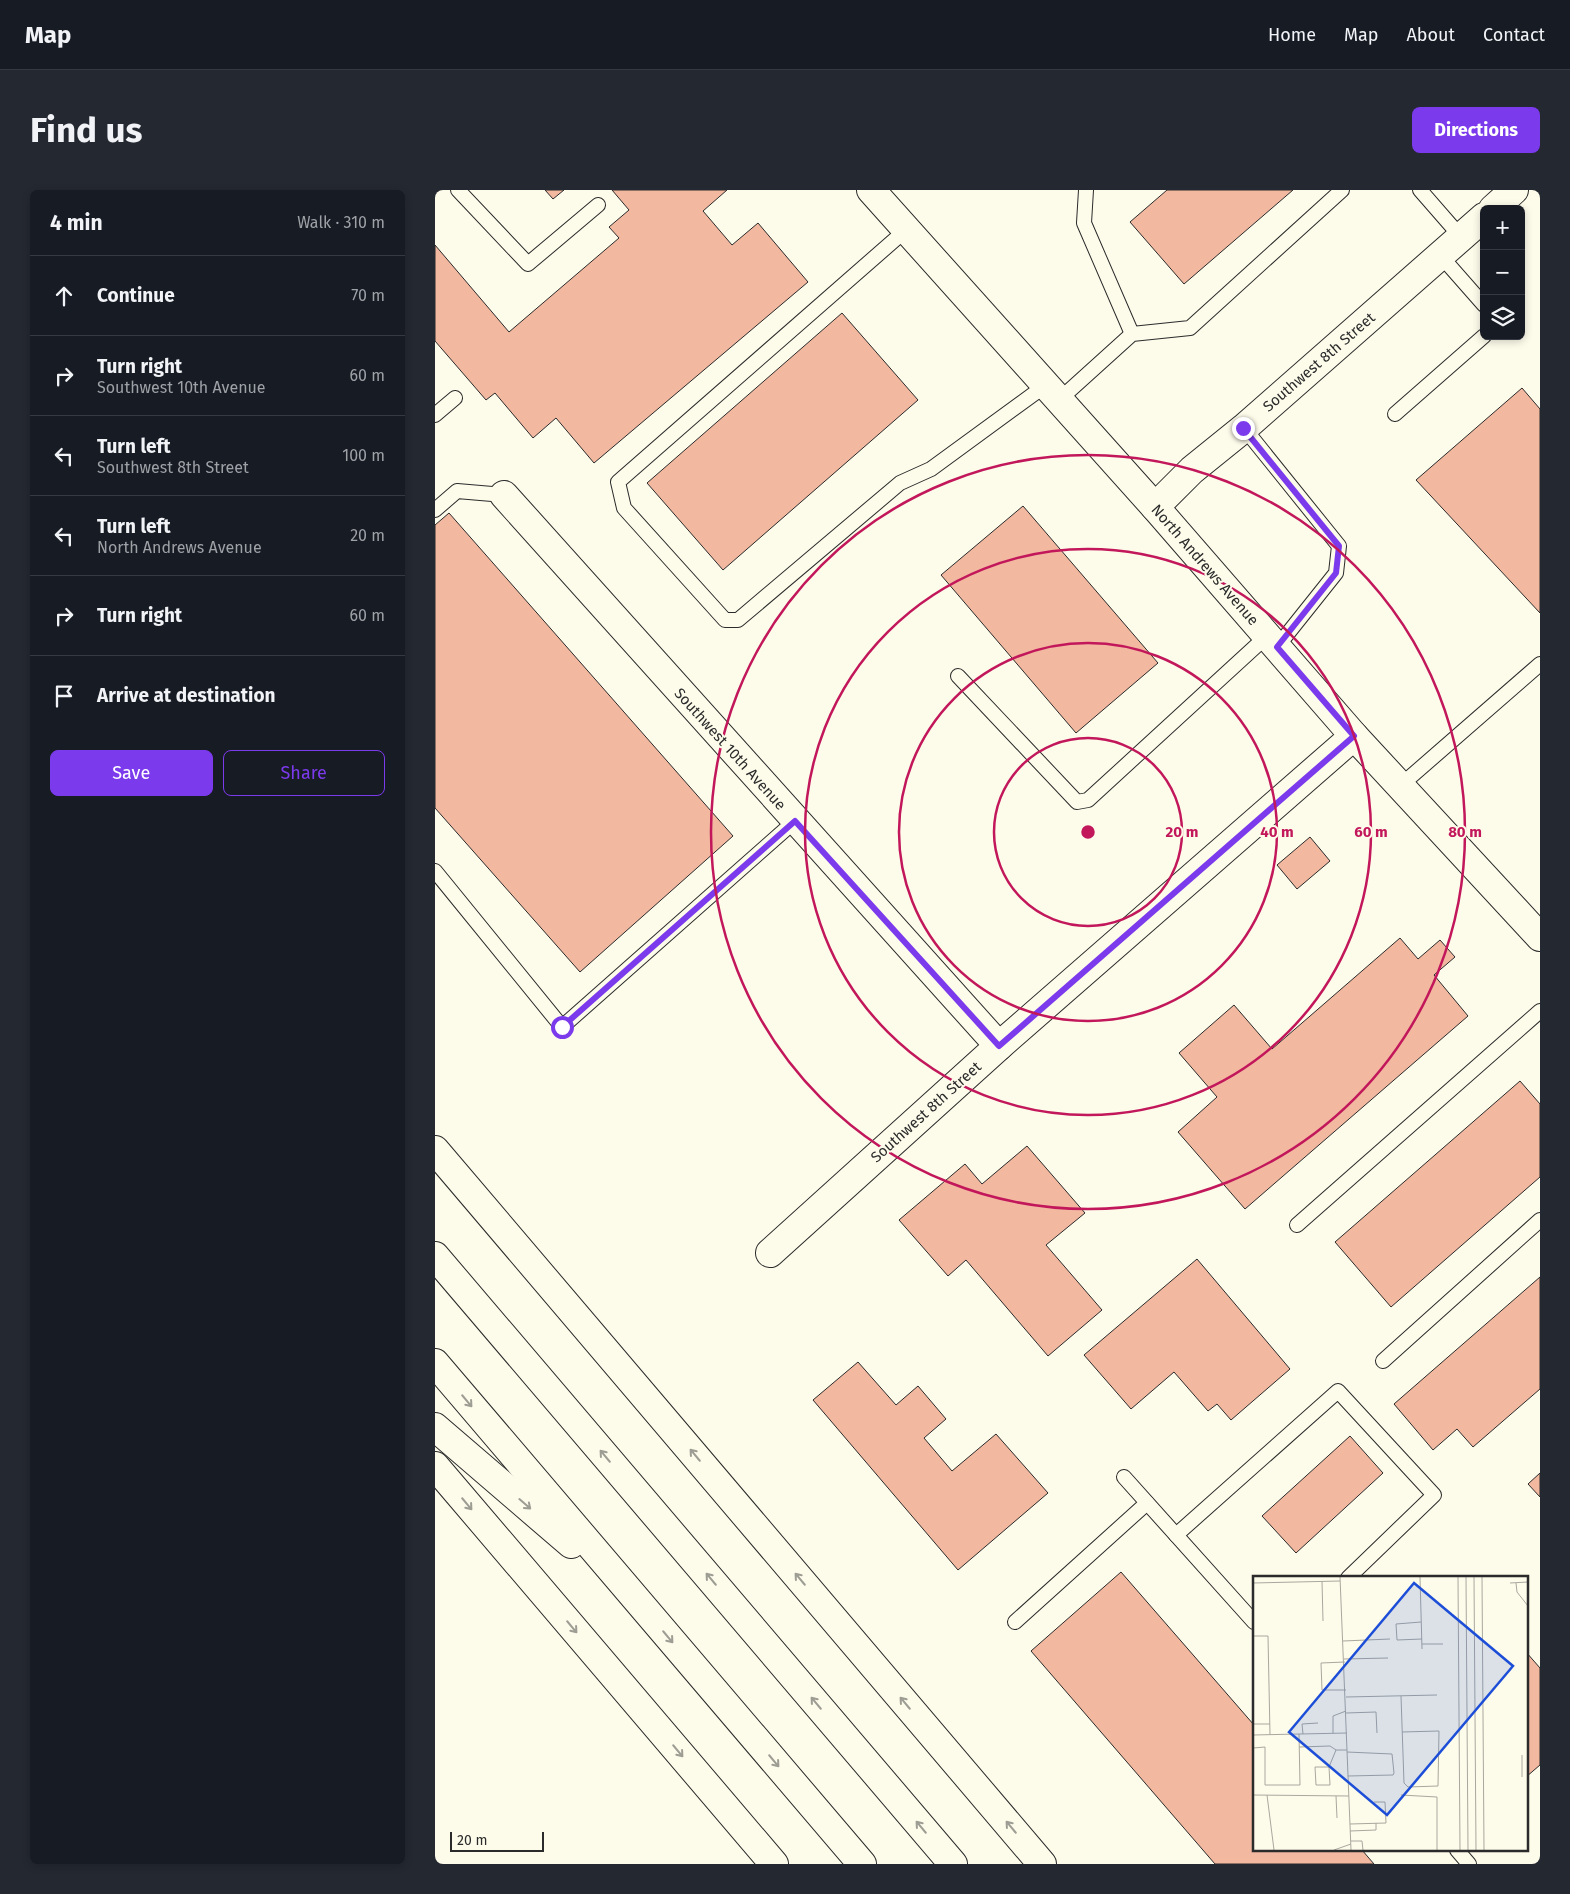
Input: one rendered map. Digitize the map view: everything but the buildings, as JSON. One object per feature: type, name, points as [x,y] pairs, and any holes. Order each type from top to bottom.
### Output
[{"type":"main road","name":"North Andrews Avenue","points":[[871,190],[1155,506],[1354,736],[1540,937]]},
{"type":"main road","points":[[1498,205],[1515,190]]},
{"type":"main road","name":"Southwest 8th Street","points":[[1155,506],[1192,470],[1243,428],[1480,220]]},
{"type":"main road","name":"Southwest 10th Avenue","points":[[504,495],[999,1046]]},
{"type":"main road","name":"Southwest 8th Street","points":[[770,1253],[999,1046],[1354,736]]},
{"type":"main road","points":[[435,1150],[1042,1864]]},
{"type":"main road","points":[[435,1256],[953,1864]]},
{"type":"main road","points":[[435,1364],[861,1864]]},
{"type":"main road","points":[[435,1427],[637,1600]]},
{"type":"main road","points":[[435,1466],[774,1864]]},
{"type":"lane","points":[[458,190],[528,264],[598,205]]},
{"type":"lane","points":[[1085,190],[1084,223],[1132,334]]},
{"type":"lane","points":[[907,230],[618,482],[624,508],[725,620],[739,620],[900,483],[931,468],[1052,392],[1132,334],[1190,328],[1342,190]]},
{"type":"lane","points":[[1420,190],[1461,237]]},
{"type":"lane","points":[[1440,255],[1480,301]]},
{"type":"lane","points":[[1395,414],[1480,340]]},
{"type":"lane","points":[[435,416],[455,398]]},
{"type":"lane","points":[[958,676],[1077,802],[1088,800],[1272,642],[1336,573],[1339,546],[1243,428]]},
{"type":"lane","points":[[435,510],[457,491],[504,495]]},
{"type":"lane","points":[[1400,786],[1540,664]]},
{"type":"lane","points":[[435,870],[562,1027],[795,821]]},
{"type":"lane","points":[[1297,1225],[1540,1011]]},
{"type":"lane","points":[[1383,1361],[1540,1220]]},
{"type":"lane","points":[[1176,1535],[1338,1391],[1435,1495],[1350,1576]]},
{"type":"lane","points":[[1124,1477],[1253,1621]]},
{"type":"lane","points":[[1015,1622],[1147,1503]]},
{"type":"lane","points":[[1459,1852],[1469,1864]]},
{"type":"route","points":[[562,1027],[795,821],[999,1046],[1354,736],[1277,647],[1336,573],[1339,546],[1243,428]]}]
